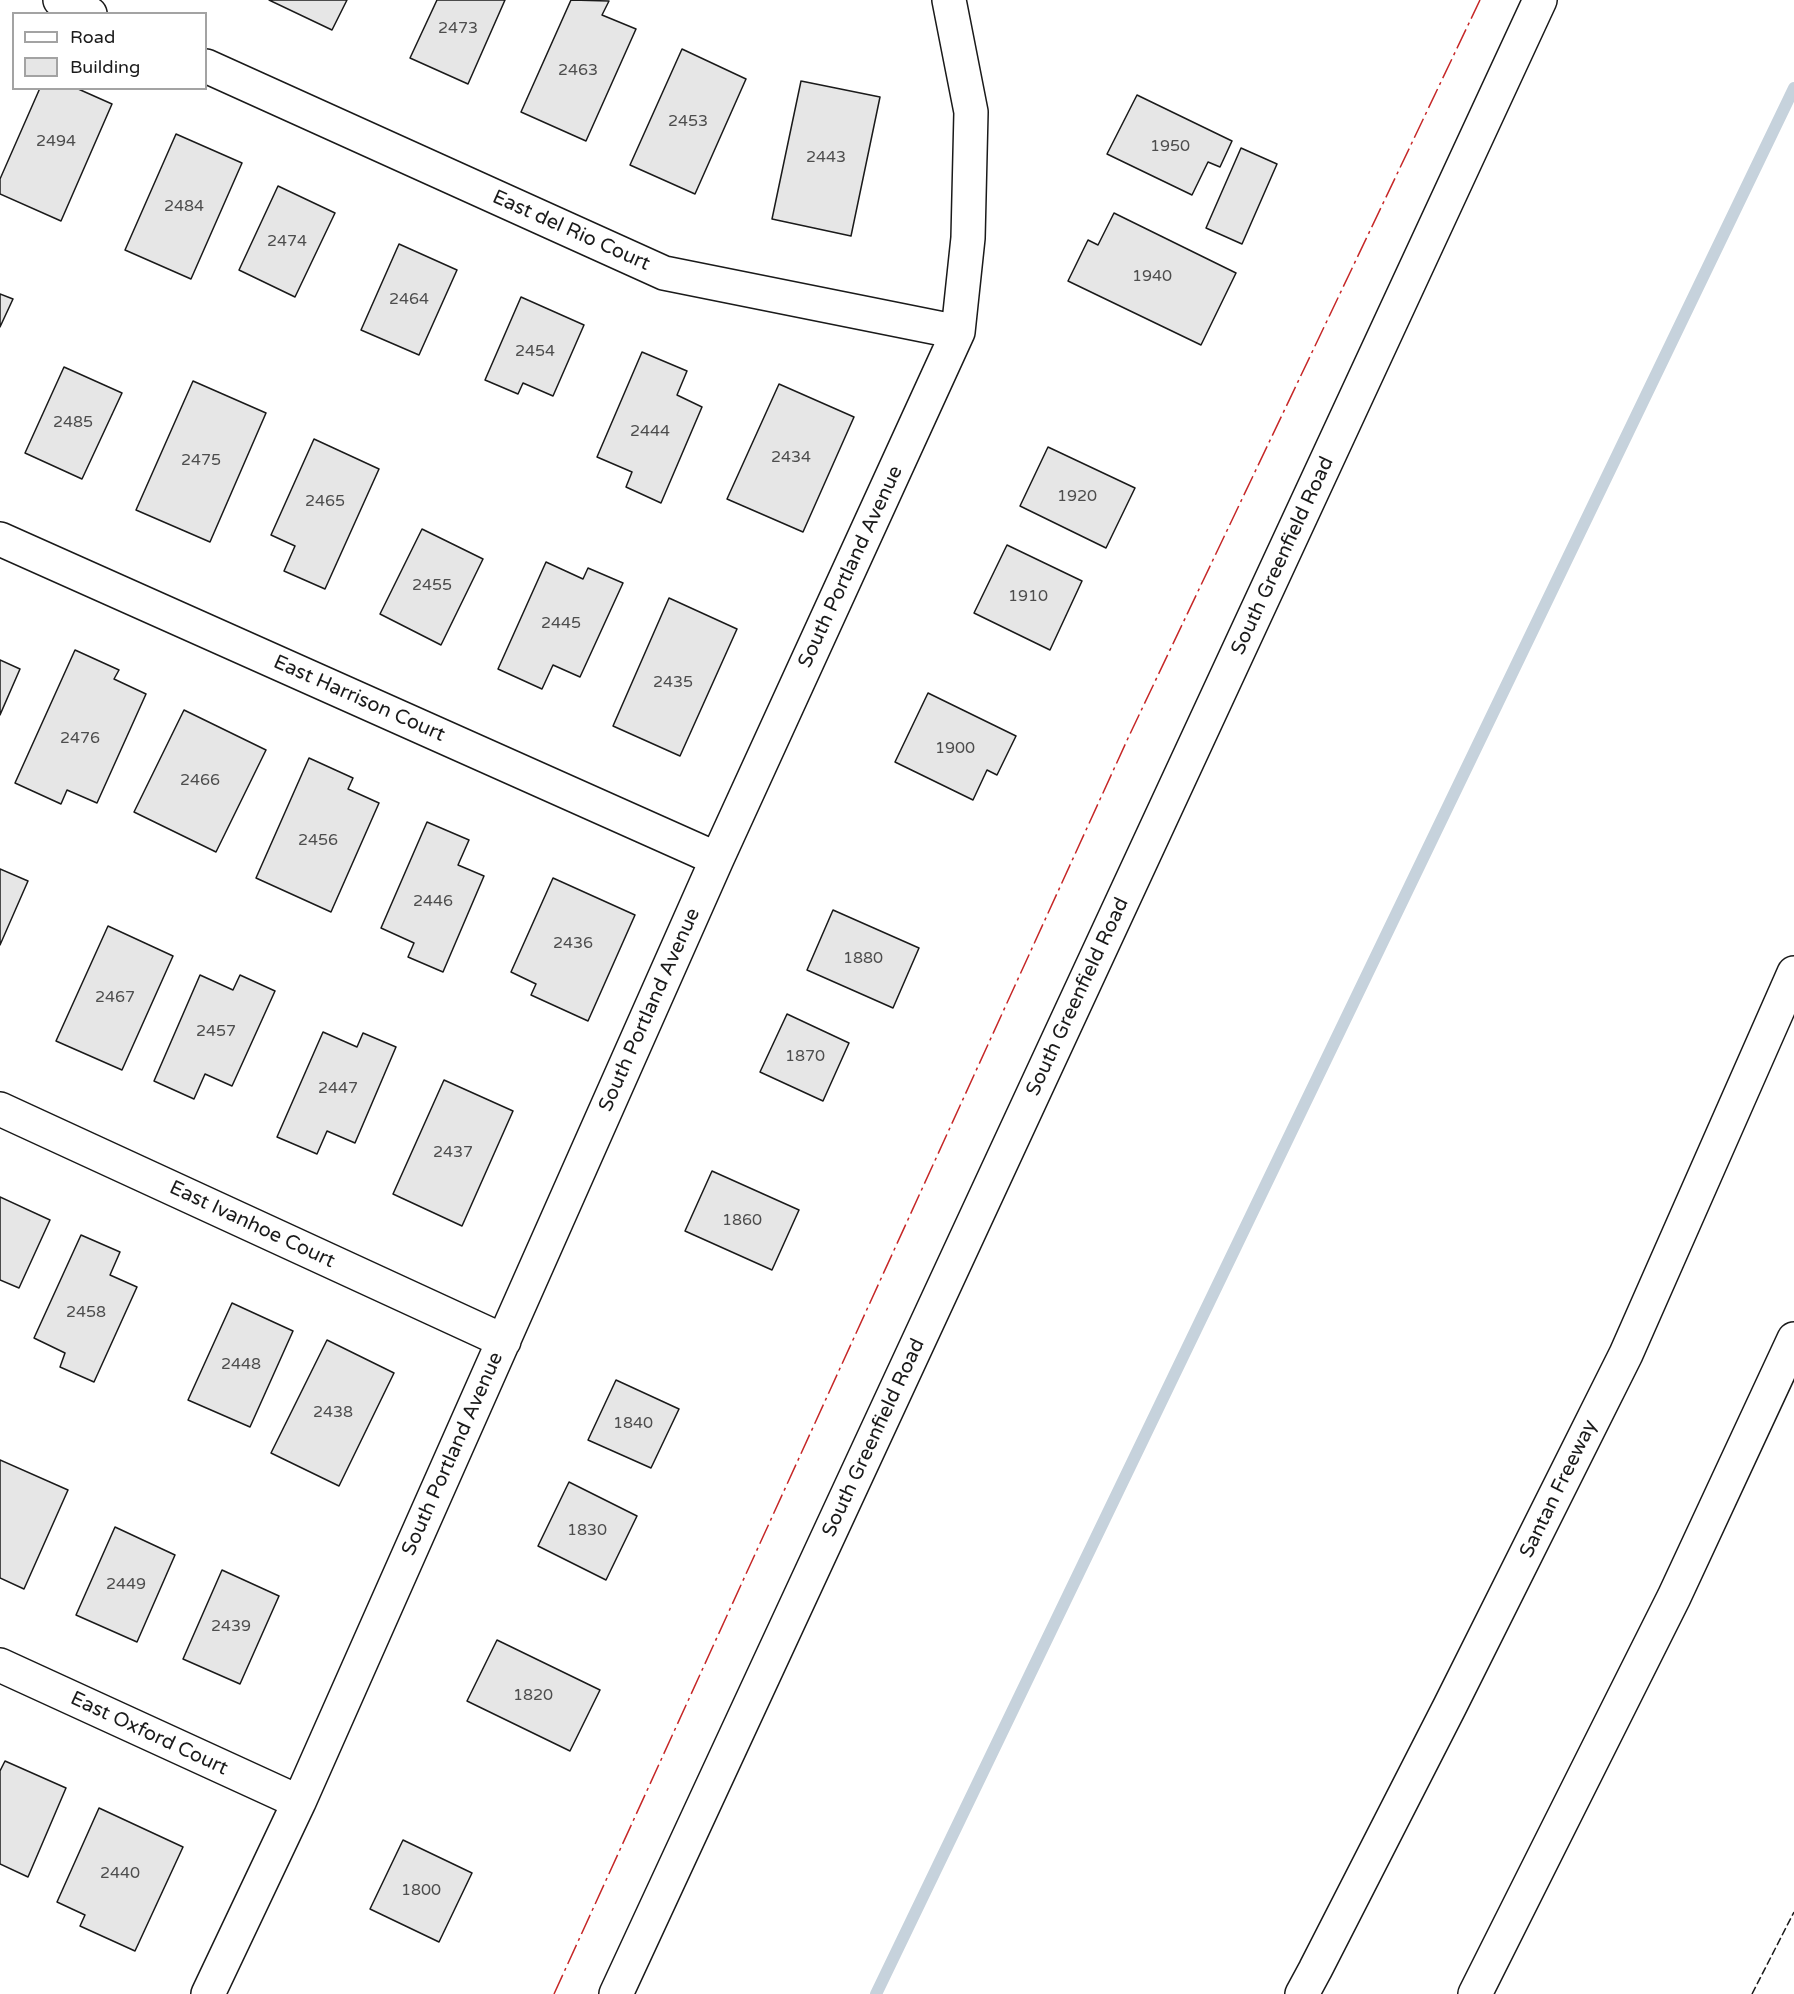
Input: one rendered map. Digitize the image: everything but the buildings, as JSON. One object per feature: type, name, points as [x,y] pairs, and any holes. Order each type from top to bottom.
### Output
[{"type":"main road","points":[[60,0],[86,12]]},
{"type":"main road","name":"South Portland Avenue","points":[[208,1994],[299,1802],[717,860],[958,332],[968,238],[971,112],[949,0]]},
{"type":"main road","name":"South Greenfield Road","points":[[616,1994],[1540,0]]},
{"type":"main road","name":"East del Rio Court","points":[[207,66],[664,273],[958,332]]},
{"type":"main road","name":"East Harrison Court","points":[[0,539],[717,860]]},
{"type":"main road","name":"Santan Freeway","points":[[1302,1994],[1450,1706],[1626,1354],[1794,973]]},
{"type":"main road","name":"East Ivanhoe Court","points":[[0,1108],[504,1341]]},
{"type":"main road","points":[[1475,1994],[1674,1597],[1794,1339]]},
{"type":"main road","name":"East Oxford Court","points":[[0,1665],[299,1802]]},
{"type":"waterway","points":[[876,1994],[1794,88]]},
{"type":"fence","points":[[1752,1994],[1794,1912]]},
{"type":"power","points":[[554,1994],[1129,736],[1480,0]]}]
